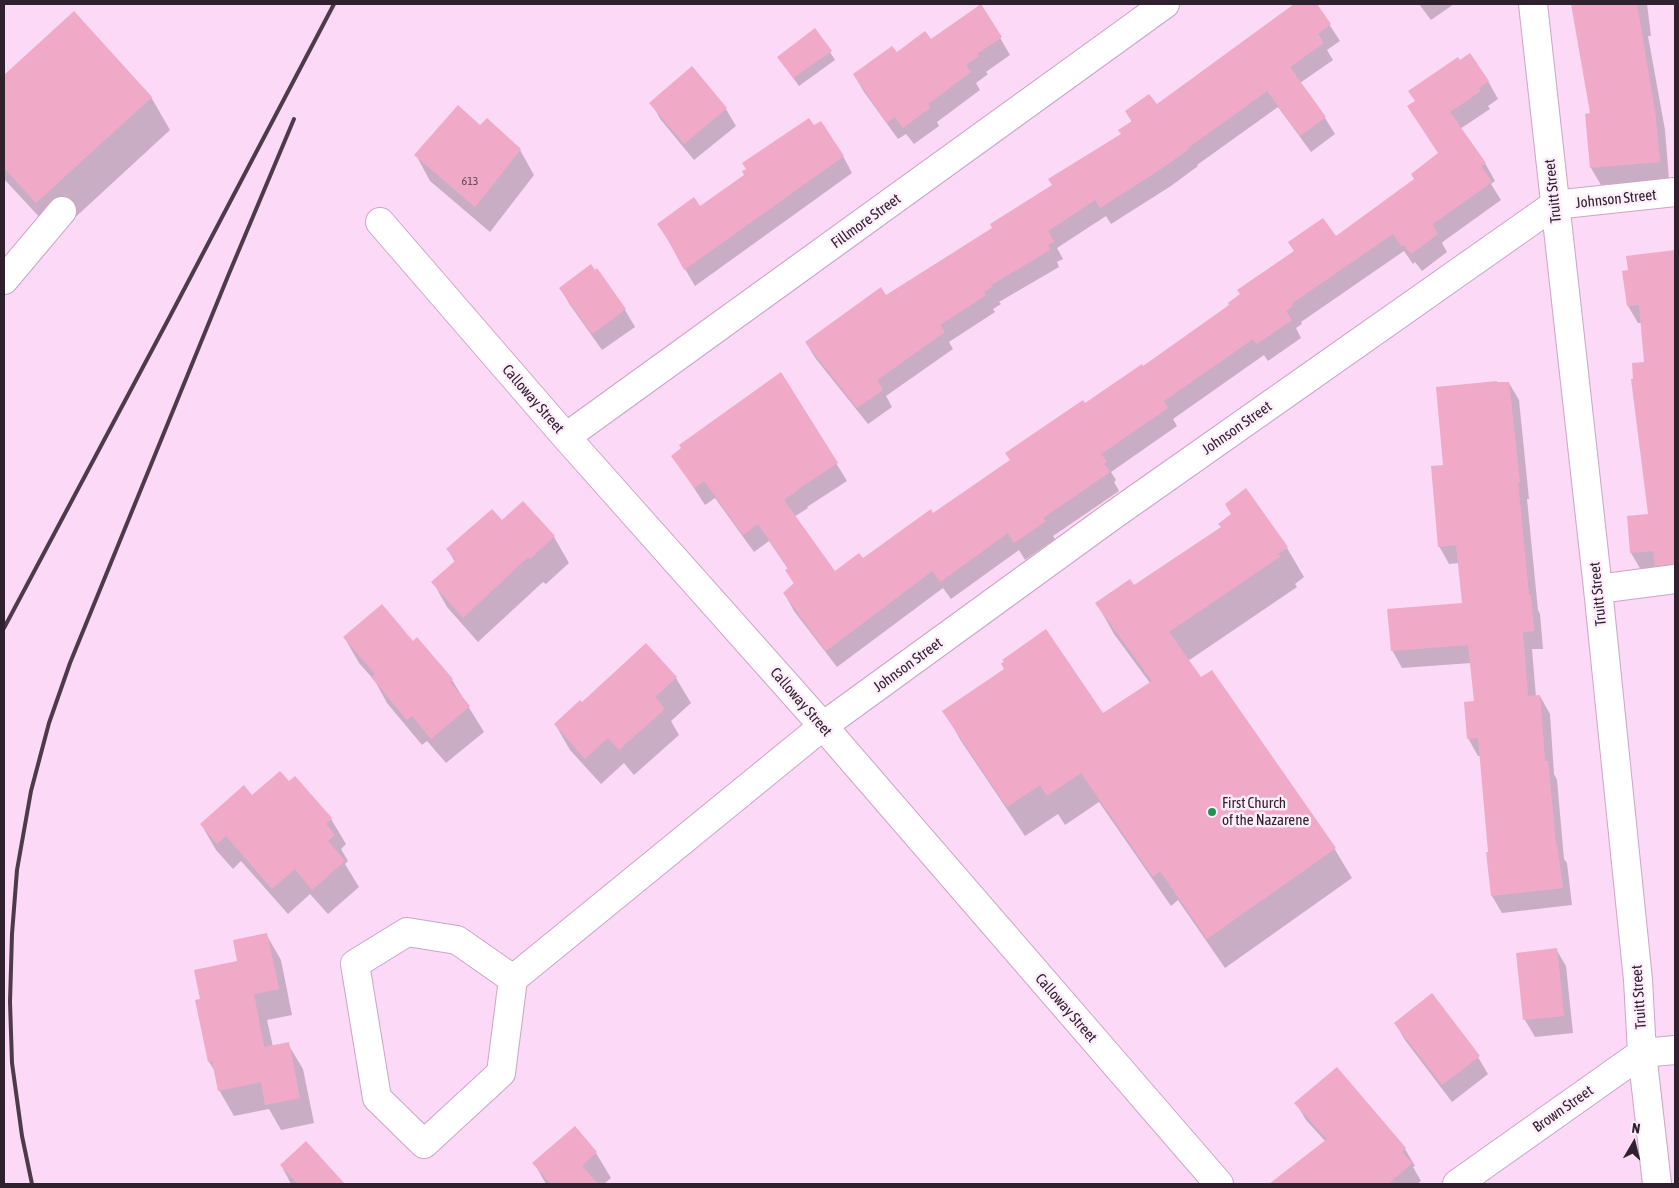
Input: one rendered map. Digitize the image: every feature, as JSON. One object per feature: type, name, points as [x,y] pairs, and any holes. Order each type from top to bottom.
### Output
[{"type":"street","name":"Fillmore Street","points":[[566,437],[1165,4]]},
{"type":"street","name":"Truitt Street","points":[[1533,4],[1598,589],[1638,980],[1642,1053],[1658,1184]]},
{"type":"street","name":"Johnson Street","points":[[513,979],[823,726],[1120,511],[1554,205],[1675,192]]},
{"type":"street","points":[[4,280],[62,211]]},
{"type":"street","name":"Calloway Street","points":[[380,222],[566,437],[823,726],[1219,1184]]},
{"type":"street","points":[[1598,589],[1675,579]]},
{"type":"street","points":[[407,932],[457,940],[513,979],[502,1073],[424,1144],[377,1098],[354,964],[407,932]]},
{"type":"street","points":[[1642,1053],[1675,1050]]},
{"type":"street","name":"Brown Street","points":[[1457,1184],[1642,1053]]},
{"type":"building","points":[[981,4],[1002,37],[977,54],[979,56],[966,65],[971,72],[928,104],[930,108],[903,128],[895,117],[887,123],[853,74],[892,46],[897,52],[925,31],[931,39]]},
{"type":"building","points":[[1294,4],[1317,4],[1331,24],[1318,34],[1324,43],[1290,67],[1326,117],[1300,136],[1267,91],[1161,169],[1100,208],[1095,200],[1048,231],[1054,242],[1048,245],[1050,250],[991,285],[992,287],[984,292],[986,295],[940,325],[945,332],[877,380],[883,390],[857,408],[805,342],[881,287],[886,295],[992,228],[990,224],[1052,185],[1048,179],[1121,134],[1118,130],[1132,121],[1125,111],[1149,94],[1157,104]]},
{"type":"building","points":[[1571,4],[1637,4],[1655,112],[1660,162],[1590,168],[1585,114],[1590,113]]},
{"type":"building","points":[[74,11],[152,97],[36,203],[4,168],[4,75]]},
{"type":"building","points":[[815,28],[832,51],[793,78],[777,57]]},
{"type":"building","points":[[1470,53],[1489,81],[1479,88],[1481,91],[1450,112],[1486,163],[1481,166],[1492,182],[1434,223],[1433,226],[1438,234],[1411,254],[1404,245],[1402,247],[1393,234],[1291,304],[1293,306],[1286,311],[1292,320],[1257,344],[1253,339],[1164,401],[1168,408],[1101,454],[1107,462],[1104,464],[1110,472],[1043,518],[1046,521],[1014,543],[1008,533],[940,582],[932,571],[826,651],[783,593],[794,583],[785,570],[788,568],[758,524],[743,535],[704,481],[694,488],[671,456],[681,448],[679,445],[781,372],[838,463],[784,500],[835,571],[859,553],[863,558],[931,509],[933,513],[1010,460],[1005,453],[1083,400],[1085,403],[1142,364],[1143,366],[1229,305],[1228,303],[1240,294],[1237,290],[1294,251],[1288,242],[1323,218],[1336,236],[1414,179],[1411,174],[1438,153],[1407,106],[1415,101],[1408,91],[1458,57],[1460,60]]},
{"type":"building","points":[[692,66],[727,108],[684,144],[649,103]]},
{"type":"building","points":[[458,105],[480,125],[487,118],[521,149],[475,207],[414,155]]},
{"type":"building","points":[[809,118],[814,125],[821,121],[844,156],[684,270],[657,224],[694,197],[700,206],[744,175],[742,171],[746,169],[742,163]]},
{"type":"building","points":[[1675,250],[1675,564],[1655,566],[1653,551],[1630,553],[1627,516],[1648,514],[1631,379],[1633,379],[1632,363],[1644,362],[1639,305],[1627,306],[1622,271],[1628,270],[1626,256]]},
{"type":"building","points":[[591,264],[595,270],[597,268],[626,309],[592,334],[559,288]]},
{"type":"building","points":[[1497,381],[1509,382],[1534,631],[1523,632],[1528,696],[1540,695],[1545,761],[1548,761],[1556,844],[1563,888],[1491,896],[1478,738],[1467,739],[1464,702],[1474,701],[1468,645],[1391,651],[1387,609],[1462,603],[1456,545],[1438,547],[1431,466],[1443,465],[1436,387]]},
{"type":"building","points":[[1246,488],[1288,547],[1278,554],[1281,556],[1169,632],[1201,677],[1212,670],[1336,848],[1207,939],[1160,871],[1153,877],[1081,773],[1047,796],[1040,785],[1007,807],[942,711],[1004,669],[1001,663],[1004,662],[1002,660],[1046,629],[1103,713],[1152,681],[1095,603],[1130,579],[1134,585],[1221,527],[1218,524],[1231,514],[1225,504]]},
{"type":"building","points":[[523,501],[555,536],[530,559],[528,557],[463,618],[431,582],[456,560],[446,549],[492,509],[502,520]]},
{"type":"building","points":[[382,604],[413,641],[417,637],[453,679],[450,682],[470,706],[431,739],[412,716],[407,720],[371,677],[375,674],[343,637]]},
{"type":"building","points":[[646,643],[677,677],[655,697],[665,709],[619,750],[608,738],[585,759],[554,724],[580,700],[582,702]]},
{"type":"building","points":[[280,771],[289,781],[295,776],[332,818],[326,824],[335,835],[328,841],[345,861],[312,890],[295,869],[272,889],[226,836],[217,844],[200,824],[244,785],[252,795]]},
{"type":"building","points":[[267,933],[279,989],[254,994],[264,1047],[289,1042],[300,1098],[265,1105],[261,1082],[218,1091],[212,1061],[208,1062],[195,1000],[200,999],[194,970],[237,961],[233,940]]},
{"type":"building","points":[[1557,948],[1564,1016],[1523,1020],[1516,953]]},
{"type":"building","points":[[1432,993],[1480,1056],[1442,1085],[1394,1023]]},
{"type":"building","points":[[1337,1067],[1406,1148],[1402,1152],[1412,1163],[1388,1184],[1269,1184],[1327,1139],[1294,1103]]},
{"type":"building","points":[[575,1126],[597,1152],[582,1166],[598,1184],[551,1184],[532,1163]]},
{"type":"building","points":[[306,1141],[345,1184],[298,1184],[280,1165]]},
{"type":"railway","points":[[4,628],[334,4]]},
{"type":"railway","points":[[32,1184],[22,1136],[12,1063],[10,1002],[12,934],[17,870],[31,791],[49,723],[70,663],[294,119]]},
{"type":"place","name":"First Church of the Nazarene","points":[[1212,812]]}]
